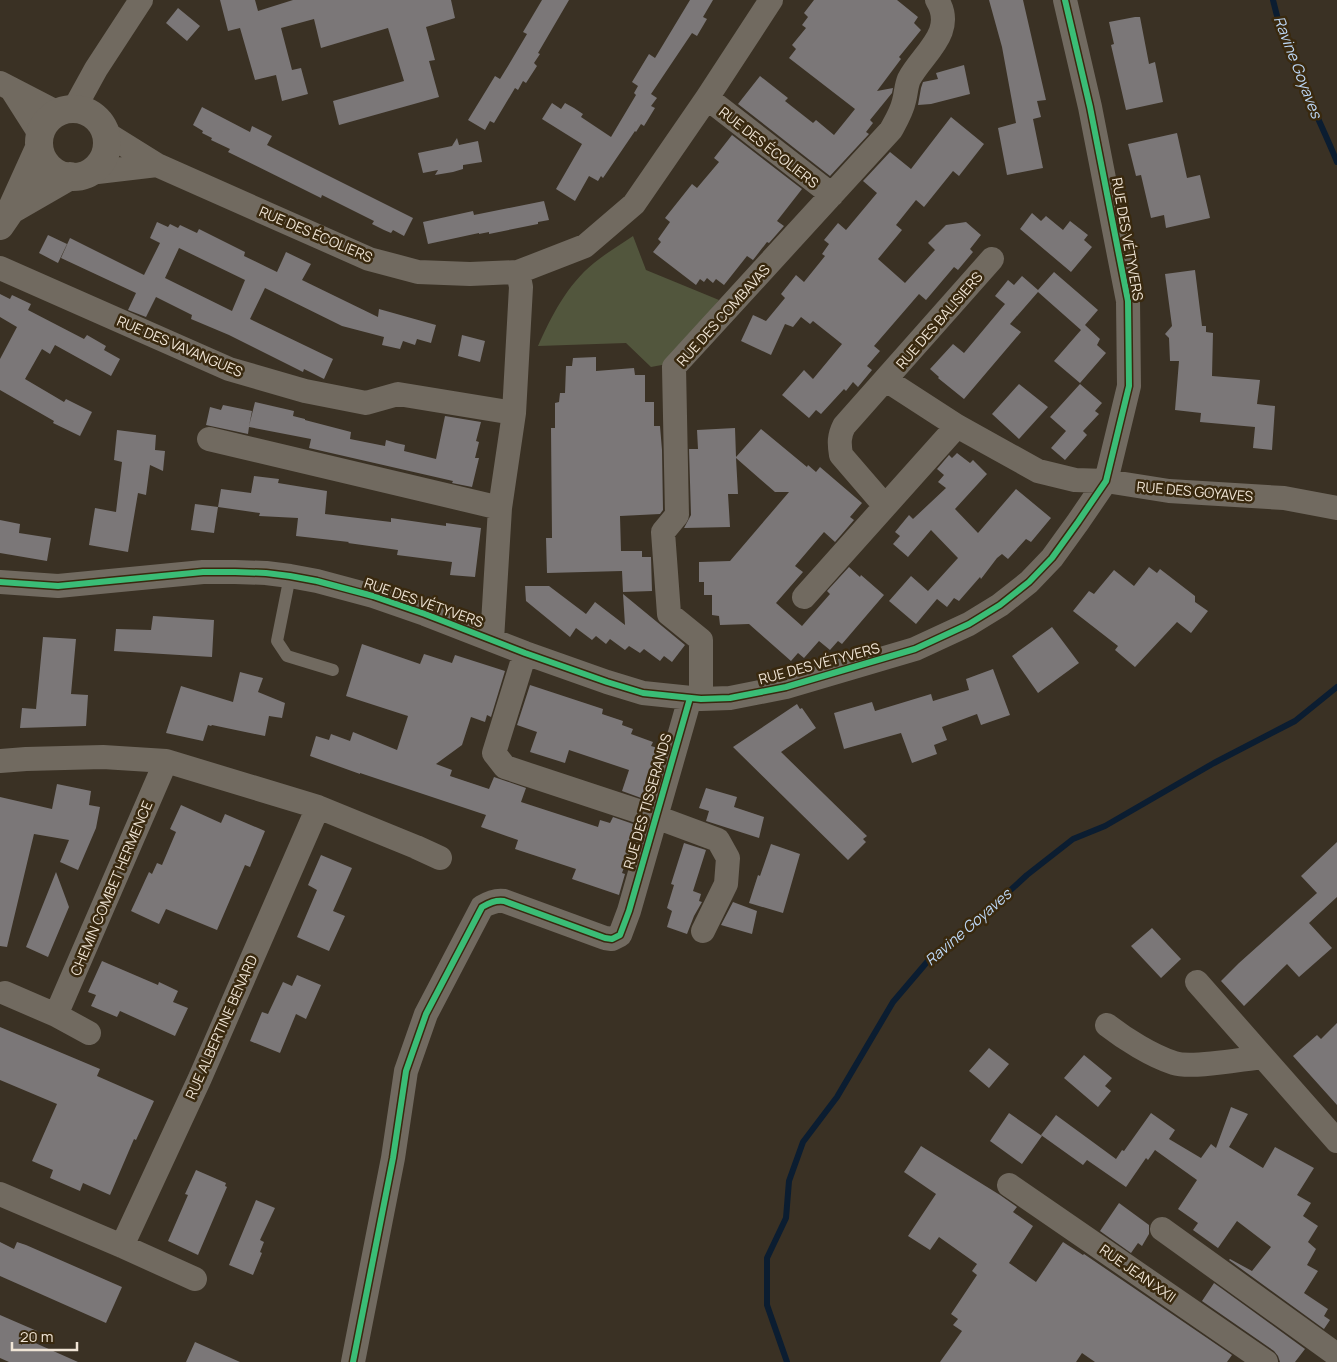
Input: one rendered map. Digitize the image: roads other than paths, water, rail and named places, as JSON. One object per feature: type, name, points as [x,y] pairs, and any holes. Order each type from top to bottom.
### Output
[{"type":"street","points":[[6,218],[49,119],[66,111],[141,0]]},
{"type":"street","name":"RUE DES ÉCOLIERS","points":[[104,132],[158,165],[369,259],[418,272],[470,274],[518,272],[586,246],[634,204],[707,98],[770,0]]},
{"type":"street","name":"RUE DES COMBAVAS","points":[[696,699],[701,640],[669,614],[663,532],[677,515],[674,367],[891,130],[900,113],[909,80],[938,39],[942,28],[942,15],[936,0]]},
{"type":"street","name":"RUE DES VÉTYVERS","points":[[0,582],[58,586],[203,572],[236,572],[290,576],[373,596],[581,674],[643,693],[696,699],[730,698],[786,687],[915,649],[968,624],[1000,605],[1029,582],[1052,558],[1106,481],[1129,386],[1128,301],[1090,107],[1065,0]]},
{"type":"street","points":[[6,86],[66,111],[85,112],[96,118],[107,141],[106,153],[99,165],[6,218]]},
{"type":"street","points":[[6,86],[40,141],[40,154],[46,164],[55,172],[79,175],[158,165]]},
{"type":"street","name":"RUE DES ÉCOLIERS","points":[[707,98],[832,195]]},
{"type":"street","name":"RUE DES BALISIERS","points":[[885,506],[842,454],[839,445],[840,435],[844,426],[992,259]]},
{"type":"street","name":"RUE DES VAVANGUES","points":[[0,268],[229,369],[305,391],[366,403],[398,394],[514,413]]},
{"type":"street","points":[[492,640],[500,508],[514,413],[521,287],[518,272]]},
{"type":"street","name":"RUE DES BALISIERS","points":[[886,380],[956,426],[1038,471],[1075,480],[1106,481]]},
{"type":"street","points":[[804,597],[956,426]]},
{"type":"street","points":[[210,439],[500,508]]},
{"type":"street","name":"RUE DES GOYAVES","points":[[1106,481],[1170,490],[1284,498],[1337,508]]},
{"type":"street","name":"RUE DES TISSERANDS","points":[[525,653],[494,753],[505,767],[656,817],[718,840],[728,858],[726,884],[703,931]]},
{"type":"street","name":"RUE DES TISSERANDS","points":[[354,1362],[393,1158],[406,1071],[426,1014],[482,907],[497,901],[504,902],[605,938],[612,939],[620,936],[656,817],[696,699]]},
{"type":"street","points":[[0,761],[26,758],[104,756],[166,761],[318,807],[440,858]]},
{"type":"street","name":"CHEMIN COMBET HERMENCE","points":[[56,1015],[166,761]]},
{"type":"street","name":"RUE ALBERTINE BENARD","points":[[122,1246],[200,1078],[318,807]]},
{"type":"street","points":[[1197,982],[1337,1141]]},
{"type":"street","points":[[5,994],[56,1015],[89,1032]]},
{"type":"street","points":[[1107,1025],[1126,1040],[1175,1064],[1190,1065],[1262,1057]]},
{"type":"street","name":"RUE JEAN XXII","points":[[1010,1185],[1266,1362]]},
{"type":"street","points":[[0,1194],[195,1279]]},
{"type":"street","points":[[1162,1229],[1337,1354]]},
{"type":"lane","points":[[290,576],[277,641],[287,656],[333,670]]},
{"type":"waterway","name":"Ravine Goyaves","points":[[1273,0],[1285,42],[1337,162]]},
{"type":"waterway","name":"Ravine Goyaves","points":[[787,1362],[767,1305],[767,1258],[786,1218],[789,1181],[803,1142],[837,1097],[893,1002],[933,955],[979,919],[1027,875],[1073,839],[1105,826],[1214,763],[1295,721],[1337,687]]}]
